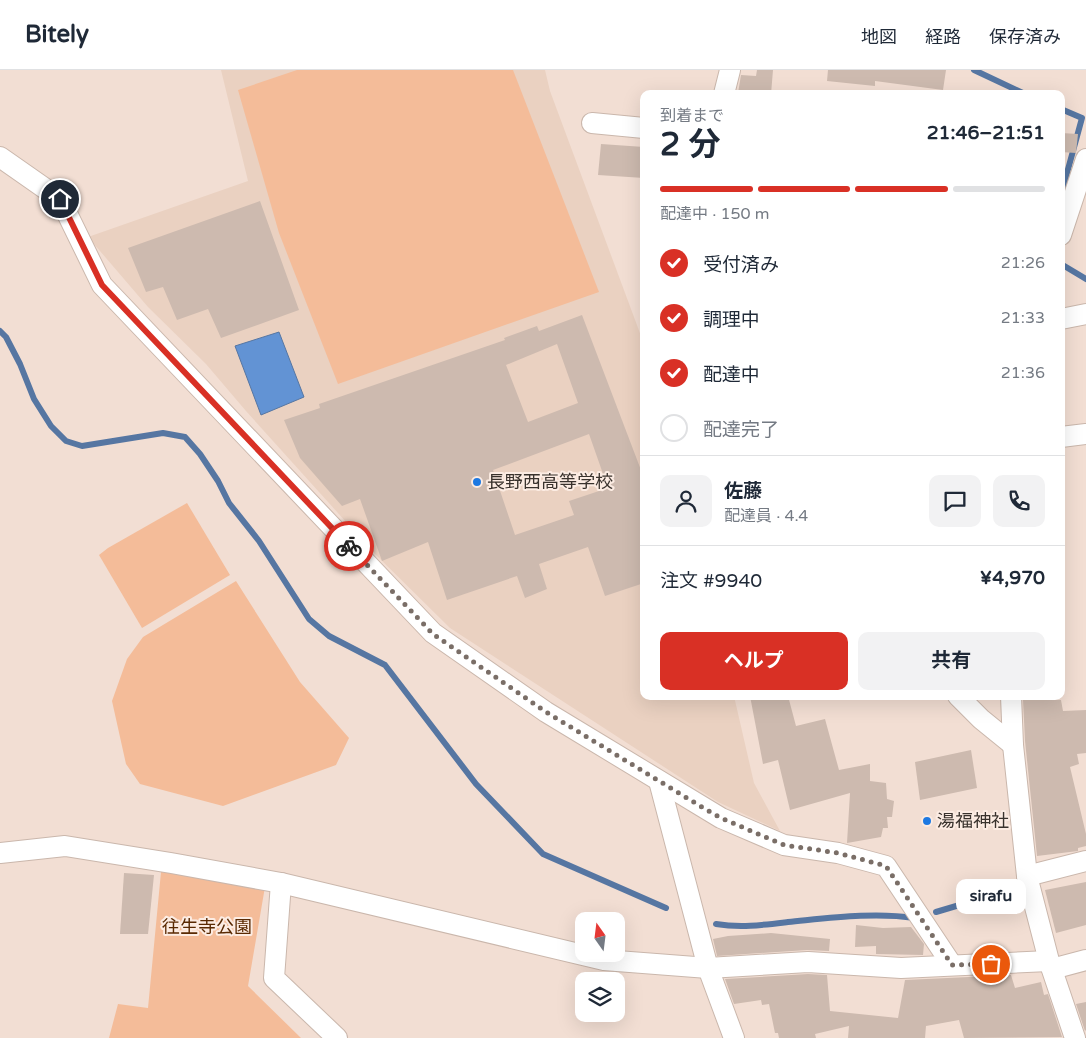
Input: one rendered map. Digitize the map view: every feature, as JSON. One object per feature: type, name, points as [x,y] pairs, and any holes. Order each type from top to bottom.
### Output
[{"type":"street","points":[[725,90],[730,70]]},
{"type":"street","points":[[592,122],[640,128]]},
{"type":"street","points":[[0,157],[60,199],[102,285],[433,634],[546,712],[721,818],[784,845],[838,853],[886,866],[952,965]]},
{"type":"street","points":[[1065,223],[1086,158]]},
{"type":"street","points":[[1065,318],[1086,314]]},
{"type":"street","points":[[1065,437],[1086,434]]},
{"type":"street","points":[[962,700],[981,719],[1013,745]]},
{"type":"street","points":[[1011,700],[1013,745],[1027,876],[1051,965],[1075,1038]]},
{"type":"street","points":[[659,781],[708,968],[734,1038]]},
{"type":"street","points":[[0,853],[65,846],[280,883],[604,960],[708,968],[808,962],[901,968],[952,965],[1051,965],[1086,960]]},
{"type":"street","points":[[1027,876],[1086,861]]},
{"type":"street","points":[[280,883],[274,978],[337,1038]]},
{"type":"shaded area","name":"長野西高等学校","points":[[221,70],[545,70],[550,91],[640,333],[640,700],[735,700],[754,783],[780,831],[718,802],[450,628],[374,553],[206,364],[148,307],[88,237],[248,181]]},
{"type":"green space","points":[[297,70],[513,70],[599,292],[338,384],[279,233],[238,90]]},
{"type":"green space","points":[[187,503],[230,575],[142,628],[99,555]]},
{"type":"green space","points":[[236,581],[300,682],[349,738],[336,765],[223,806],[140,784],[126,764],[112,701],[127,659],[143,637]]},
{"type":"green space","name":"往生寺公園","points":[[161,872],[266,881],[248,986],[301,1038],[109,1038],[118,1004],[148,1008]]},
{"type":"water","points":[[279,332],[304,397],[261,415],[235,346]]},
{"type":"building","points":[[757,70],[773,70],[771,90],[738,90],[741,75],[756,76]]},
{"type":"building","points":[[828,70],[946,70],[943,90],[875,81],[875,86],[827,81]]},
{"type":"building","points":[[1065,133],[1078,134],[1076,153],[1065,152]]},
{"type":"building","points":[[601,144],[640,147],[640,178],[598,175]]},
{"type":"building","points":[[260,201],[299,310],[221,338],[208,309],[177,320],[163,287],[146,292],[128,248]]},
{"type":"building","points":[[582,315],[640,467],[640,584],[605,596],[588,547],[539,564],[547,589],[525,598],[517,576],[447,600],[428,542],[382,561],[360,499],[342,506],[300,458],[284,420],[320,408],[319,404],[505,340],[504,338],[537,326],[539,331]],"holes":[[[557,344],[578,403],[528,422],[506,365]],[[589,434],[608,488],[569,501],[574,515],[515,535],[493,470]]]},
{"type":"building","points":[[751,700],[789,700],[796,726],[825,719],[839,770],[870,764],[870,781],[886,783],[887,799],[894,801],[892,817],[887,817],[888,828],[883,828],[881,837],[847,843],[850,793],[790,810],[778,760],[763,764]]},
{"type":"building","points":[[1023,700],[1061,700],[1063,711],[1086,710],[1086,753],[1077,754],[1079,764],[1070,767],[1086,834],[1086,846],[1078,848],[1078,851],[1037,856],[1025,741]]},
{"type":"building","points":[[971,750],[977,788],[920,800],[915,762]]},
{"type":"building","points":[[124,873],[154,875],[148,934],[120,934]]},
{"type":"building","points":[[1086,882],[1086,925],[1056,933],[1045,890]]},
{"type":"building","points":[[856,925],[883,928],[911,927],[924,944],[923,955],[876,954],[876,946],[855,947]]},
{"type":"building","points":[[771,933],[830,939],[829,951],[807,950],[717,956],[713,939]]},
{"type":"building","points":[[808,974],[827,975],[830,1011],[898,1018],[905,980],[1011,975],[1015,988],[1041,982],[1044,995],[1048,994],[1062,1037],[964,1038],[959,1020],[926,1026],[925,1038],[848,1038],[849,1026],[815,1034],[816,1038],[779,1038],[778,1033],[775,1033],[769,1004],[762,1005],[761,1000],[734,1004],[725,979]]},
{"type":"building","points":[[1086,1002],[1086,1030],[1085,1031],[1076,1004]]},
{"type":"waterway","points":[[974,70],[1016,90]]},
{"type":"waterway","points":[[1065,111],[1082,118],[1065,180]]},
{"type":"waterway","points":[[1065,266],[1086,279]]},
{"type":"waterway","points":[[0,331],[6,337],[20,364],[34,399],[51,426],[66,441],[82,446],[163,433],[185,437],[200,454],[218,481],[229,503],[259,541],[309,619],[329,636],[385,665],[476,784],[543,854],[666,908]]},
{"type":"waterway","points":[[936,912],[1020,887]]},
{"type":"waterway","points":[[716,924],[752,926],[836,917],[867,916],[915,918]]},
{"type":"way so far","points":[[349,546],[433,634],[546,712],[721,818],[784,845],[838,853],[886,866],[952,965],[991,964]]},
{"type":"place","name":"長野西高等学校","points":[[477,482]]},
{"type":"place","name":"湯福神社","points":[[927,821]]},
{"type":"place","name":"sirafu","points":[[991,964]]},
{"type":"route","points":[[60,199],[102,285],[180,370],[349,546]]}]
